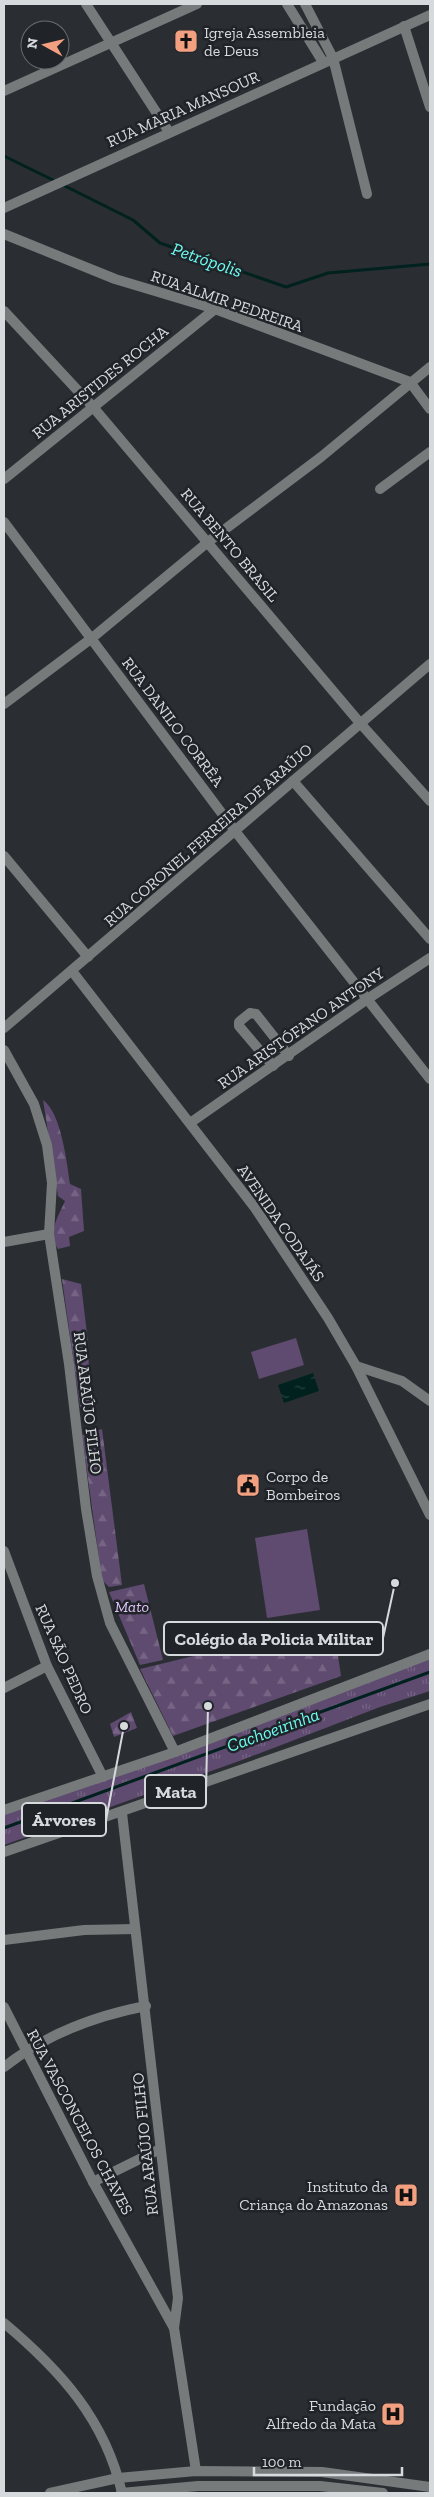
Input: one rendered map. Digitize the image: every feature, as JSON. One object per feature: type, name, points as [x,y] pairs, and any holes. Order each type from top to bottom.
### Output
[{"type":"street","points":[[86,4],[168,132]]},
{"type":"street","points":[[4,91],[197,4]]},
{"type":"street","points":[[287,4],[328,60]]},
{"type":"street","points":[[305,4],[328,60],[367,194]]},
{"type":"street","name":"RUA MARIA MANSOUR","points":[[4,208],[168,132],[430,15]]},
{"type":"street","points":[[404,26],[430,107]]},
{"type":"street","name":"RUA ALMIR PEDREIRA","points":[[4,234],[115,279],[215,309],[410,382]]},
{"type":"street","name":"RUA ARISTIDES ROCHA","points":[[4,479],[215,309]]},
{"type":"street","name":"RUA BENTO BRASIL","points":[[4,311],[93,407],[360,724],[430,801]]},
{"type":"street","points":[[4,704],[92,638],[208,542],[322,457],[430,367]]},
{"type":"street","points":[[410,382],[430,409]]},
{"type":"street","points":[[380,488],[430,452]]},
{"type":"street","name":"RUA DANILO CORRÊA","points":[[4,522],[235,831],[430,1079]]},
{"type":"street","name":"RUA CORONEL FERREIRA DE ARAÚJO","points":[[4,1028],[430,664]]},
{"type":"street","points":[[293,781],[430,939]]},
{"type":"street","points":[[4,856],[88,957]]},
{"type":"street","name":"RUA ARISTÓFANO ANTONY","points":[[190,1123],[289,1056],[368,998],[430,958]]},
{"type":"street","name":"AVENIDA CODAJÁS","points":[[72,971],[255,1208],[328,1318],[356,1366],[430,1515]]},
{"type":"street","points":[[273,1066],[239,1027],[239,1022],[250,1013],[256,1014],[289,1056]]},
{"type":"street","name":"RUA ARAÚJO FILHO","points":[[4,1050],[34,1104],[47,1145],[52,1183],[49,1234],[69,1364],[86,1509],[97,1576],[110,1623],[175,1752]]},
{"type":"street","points":[[4,1242],[49,1234]]},
{"type":"street","points":[[356,1366],[402,1381],[430,1401]]},
{"type":"street","name":"RUA SÃO PEDRO","points":[[4,1551],[47,1666],[103,1777]]},
{"type":"street","points":[[4,1810],[175,1752],[430,1654]]},
{"type":"street","points":[[4,1688],[47,1666]]},
{"type":"street","points":[[4,1852],[122,1813],[430,1704]]},
{"type":"street","name":"RUA ARAÚJO FILHO","points":[[122,1813],[135,1930],[146,2006],[160,2148],[178,2298],[174,2328],[196,2470]]},
{"type":"street","points":[[4,1940],[84,1930],[135,1930]]},
{"type":"street","points":[[4,2067],[25,2050],[88,2020],[146,2006]]},
{"type":"street","name":"RUA VASCONCELOS CHAVES","points":[[4,2007],[93,2182],[174,2328]]},
{"type":"street","points":[[93,2182],[160,2148]]},
{"type":"street","points":[[4,2322],[38,2351],[75,2392],[106,2445],[118,2478],[121,2493],[320,2486],[383,2493]]},
{"type":"street","points":[[50,2493],[118,2478],[196,2470],[327,2473],[430,2487]]},
{"type":"green space","points":[[43,1100],[49,1106],[59,1126],[70,1184],[81,1189],[84,1231],[69,1237],[70,1246],[58,1249],[53,1237],[57,1219],[65,1201],[58,1196]]},
{"type":"green space","points":[[62,1279],[81,1284],[88,1342],[90,1405],[80,1407]]},
{"type":"green space","points":[[296,1338],[304,1365],[259,1379],[251,1352]]},
{"type":"green space","name":"Mato","points":[[102,1429],[122,1585],[109,1587],[102,1580],[82,1435]]},
{"type":"green space","points":[[307,1529],[320,1610],[267,1618],[255,1538]]},
{"type":"green space","name":"Mato","points":[[144,1584],[163,1660],[140,1665],[109,1592]]},
{"type":"green space","points":[[333,1622],[341,1676],[173,1736],[140,1669]]},
{"type":"green space","points":[[430,1659],[430,1691],[380,1707],[242,1760],[4,1845],[4,1812]]},
{"type":"green space","points":[[131,1712],[137,1728],[114,1737],[110,1724]]},
{"type":"water","points":[[313,1373],[319,1391],[284,1403],[278,1385]]},
{"type":"waterway","name":"Petrópolis","points":[[4,156],[57,182]]},
{"type":"waterway","name":"Petrópolis","points":[[63,185],[133,220],[160,243],[286,287],[328,273],[430,264]]},
{"type":"waterway","name":"Cachoeirinha","points":[[4,1828],[430,1672]]},
{"type":"place","name":"Igreja Assembleia de Deus","points":[[186,41]]},
{"type":"place","name":"Corpo de Bombeiros","points":[[248,1485]]},
{"type":"place","name":"Colégio da Policia Militar","points":[[395,1583]]},
{"type":"place","name":"Mata","points":[[208,1706]]},
{"type":"place","name":"Árvores","points":[[124,1726]]},
{"type":"place","name":"Instituto da Criança do Amazonas","points":[[406,2195]]},
{"type":"place","name":"Fundação Alfredo da Mata","points":[[393,2414]]}]
